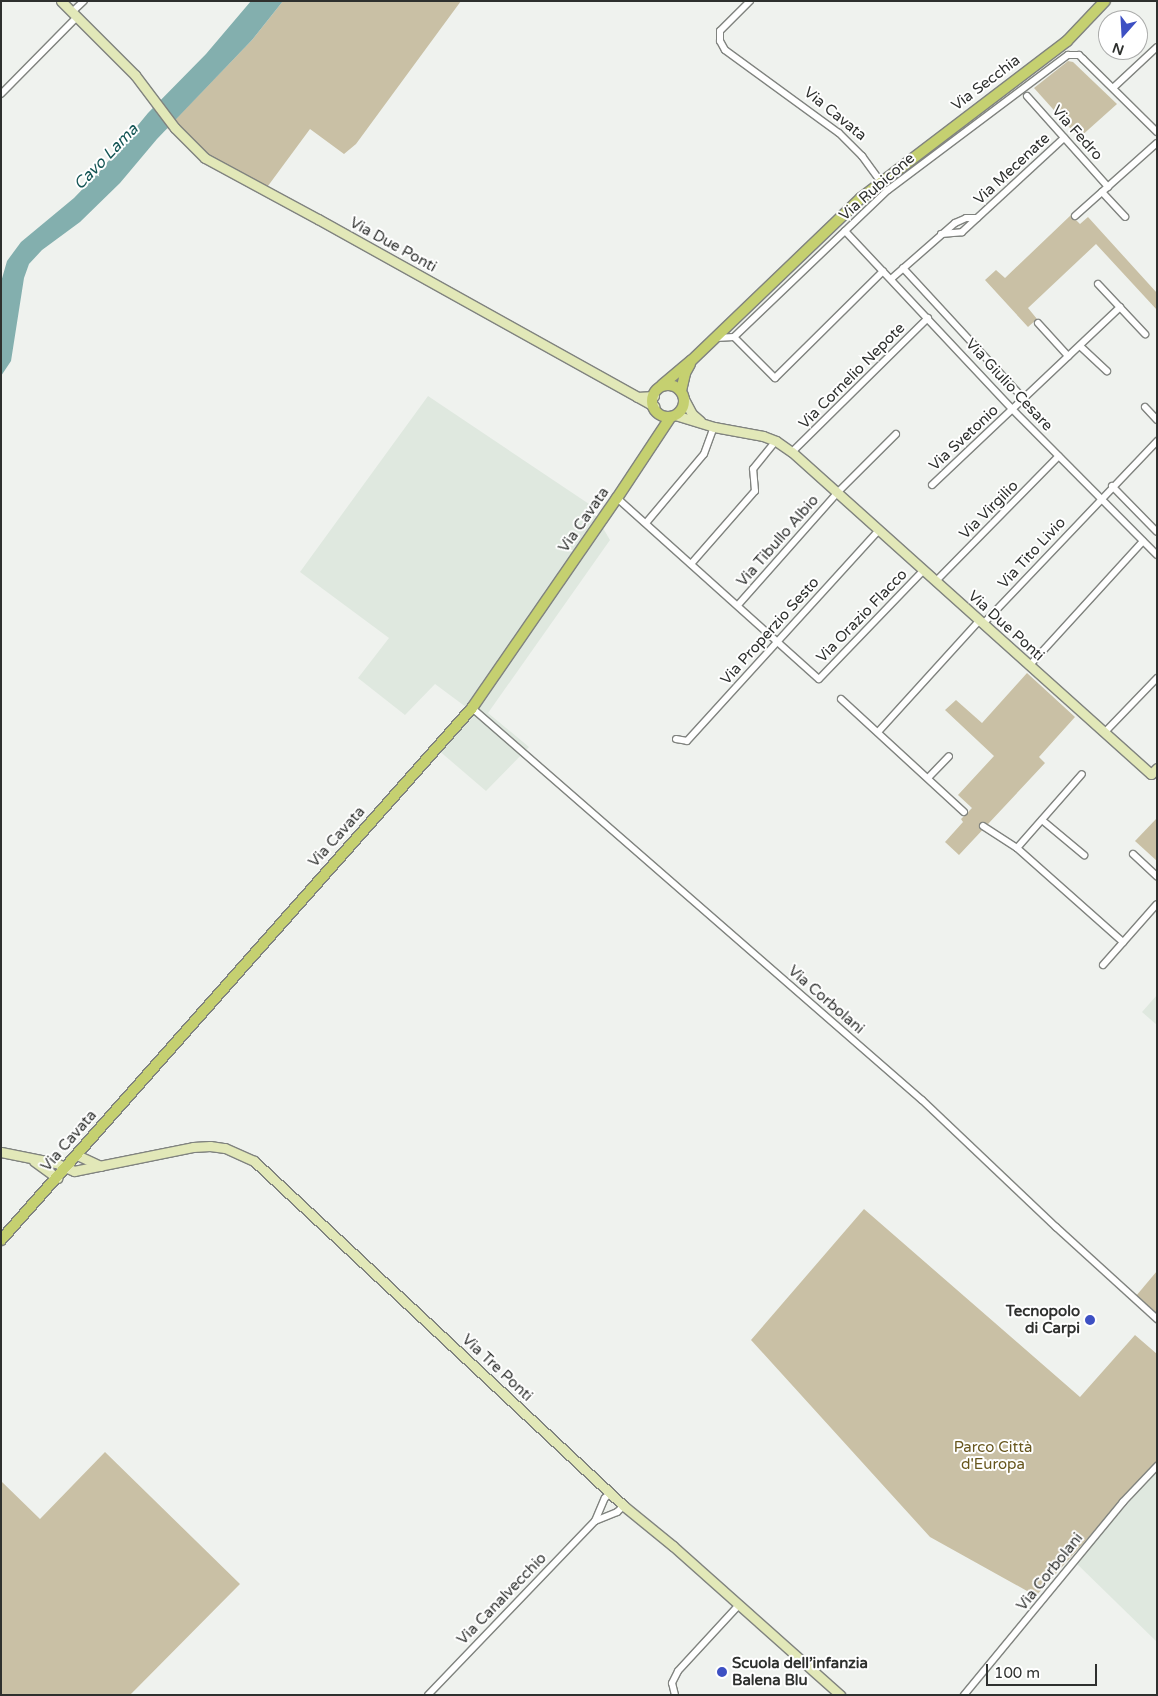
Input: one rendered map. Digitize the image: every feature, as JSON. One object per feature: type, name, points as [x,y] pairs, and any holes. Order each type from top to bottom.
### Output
[{"type":"main road","name":"Via Secchia","points":[[880,181],[1067,41],[1105,1]]},
{"type":"main road","points":[[662,430],[656,405],[662,385],[691,361],[880,181]]},
{"type":"main road","points":[[656,405],[673,416],[682,405],[685,373],[691,361]]},
{"type":"main road","points":[[662,385],[674,385],[682,394]]},
{"type":"main road","name":"Via Cavata","points":[[1,1240],[472,708],[673,416]]},
{"type":"street","name":"Via Due Ponti","points":[[61,1],[135,75],[155,99],[175,128],[205,158],[318,219],[634,397],[656,405]]},
{"type":"street","points":[[1,94],[75,15],[84,1]]},
{"type":"street","name":"Via Cavata","points":[[750,1],[720,31],[720,41],[725,50],[839,133],[862,156],[880,181]]},
{"type":"street","points":[[1156,130],[1113,88],[1157,46]]},
{"type":"street","name":"Via Rubicone","points":[[734,337],[888,190],[1064,57],[1078,55],[1113,88]]},
{"type":"street","name":"Via Fedro","points":[[1027,96],[1108,187]]},
{"type":"street","name":"Via Mecenate","points":[[941,234],[962,232],[1064,138]]},
{"type":"street","points":[[1075,216],[1157,143]]},
{"type":"street","points":[[1102,192],[1125,217]]},
{"type":"street","name":"Via Mecenate","points":[[891,279],[941,234],[966,218],[977,218]]},
{"type":"street","name":"Via Giulio Cesare","points":[[845,231],[1013,410],[1157,555]]},
{"type":"street","name":"Via Giulio Cesare","points":[[903,268],[1024,399]]},
{"type":"street","points":[[714,338],[734,337],[775,378],[884,271]]},
{"type":"street","points":[[1098,284],[1145,334]]},
{"type":"street","name":"Via Svetonio","points":[[932,485],[1120,307]]},
{"type":"street","name":"Via Cornelio Nepote","points":[[792,452],[928,318]]},
{"type":"street","points":[[1038,323],[1068,356]]},
{"type":"street","points":[[1080,346],[1107,371]]},
{"type":"street","points":[[646,523],[704,454],[709,426],[692,414],[682,394]]},
{"type":"street","points":[[1145,407],[1157,420]]},
{"type":"street","name":"Via Due Ponti","points":[[673,416],[709,426],[763,436],[776,441],[792,452],[1029,666],[1155,774]]},
{"type":"street","points":[[838,492],[896,434]]},
{"type":"street","points":[[691,564],[755,491],[753,469],[776,441]]},
{"type":"street","name":"Via Tito Livio","points":[[878,732],[1157,441]]},
{"type":"street","name":"Via Virgilio","points":[[936,581],[1060,456]]},
{"type":"street","points":[[1112,486],[1157,532]]},
{"type":"street","name":"Via Tibullo Albio","points":[[738,605],[838,492]]},
{"type":"street","points":[[617,498],[777,641]]},
{"type":"street","name":"Via Properzio Sesto","points":[[676,739],[687,741],[879,530]]},
{"type":"street","points":[[1029,666],[1143,541]]},
{"type":"street","name":"Via Orazio Flacco","points":[[777,641],[819,679],[924,570]]},
{"type":"street","points":[[1105,732],[1157,678]]},
{"type":"street","points":[[841,699],[964,812]]},
{"type":"street","name":"Via Corbolani","points":[[472,708],[922,1100],[1042,1214],[1157,1319]]},
{"type":"street","points":[[928,778],[949,756]]},
{"type":"street","points":[[1017,848],[1082,774]]},
{"type":"street","points":[[1042,820],[1084,855]]},
{"type":"street","points":[[983,826],[1017,848],[1123,942]]},
{"type":"street","points":[[1133,854],[1157,876]]},
{"type":"street","points":[[1103,965],[1157,904]]},
{"type":"street","name":"Via Tre Ponti","points":[[1,1152],[25,1156],[74,1171],[193,1147],[210,1146],[225,1148],[254,1161],[624,1506],[840,1695]]},
{"type":"street","points":[[77,1155],[95,1165],[104,1166]]},
{"type":"street","name":"Via Tre Ponti","points":[[25,1156],[57,1178]]},
{"type":"street","name":"Via Corbolani","points":[[964,1695],[1123,1502],[1157,1466]]},
{"type":"street","name":"Via Canalvecchio","points":[[428,1695],[595,1521],[605,1498],[610,1493]]},
{"type":"street","name":"Via Canalvecchio","points":[[595,1521],[617,1512],[624,1506]]},
{"type":"street","points":[[675,1695],[672,1683],[678,1671],[739,1605]]},
{"type":"shaded area","points":[[428,396],[589,504],[610,540],[488,713],[529,747],[486,791],[437,749],[470,710],[435,684],[405,715],[358,678],[389,638],[300,572]]},
{"type":"shaded area","points":[[1157,995],[1157,1025],[1142,1012]]},
{"type":"shaded area","points":[[1157,1471],[1157,1642],[1075,1562]]},
{"type":"green space","points":[[283,1],[461,1],[356,144],[344,154],[310,129],[265,190],[201,152],[167,128],[252,40]]},
{"type":"green space","points":[[1068,61],[1073,62],[1117,104],[1079,138],[1034,88]]},
{"type":"green space","points":[[1071,215],[1080,224],[1088,217],[1157,293],[1157,310],[1096,244],[1028,308],[1037,319],[1028,327],[985,280],[996,270],[1005,278]]},
{"type":"green space","points":[[1027,673],[1075,717],[1039,757],[1045,763],[959,855],[945,842],[963,822],[961,819],[972,808],[958,795],[994,756],[945,710],[956,700],[982,723]]},
{"type":"green space","points":[[1157,818],[1157,861],[1135,841]]},
{"type":"green space","name":"Parco Città d'Europa","points":[[864,1209],[1080,1397],[1135,1335],[1157,1354],[1157,1461],[1036,1596],[930,1537],[751,1340]]},
{"type":"green space","points":[[1157,1271],[1157,1315],[1136,1296]]},
{"type":"green space","points":[[105,1452],[240,1584],[130,1695],[1,1695],[1,1481],[40,1519]]},
{"type":"water","points":[[251,1],[283,1],[252,40],[157,139],[120,183],[80,222],[42,250],[29,264],[24,278],[11,361],[1,376],[1,282],[7,261],[21,242],[74,198],[101,170],[148,113],[206,54]]},
{"type":"place","name":"Tecnopolo di Carpi","points":[[1090,1320]]},
{"type":"place","name":"Scuola dell’infanzia Balena Blu","points":[[722,1672]]},
{"type":"water label","name":"Cavo Lama","points":[[106,157]]}]
